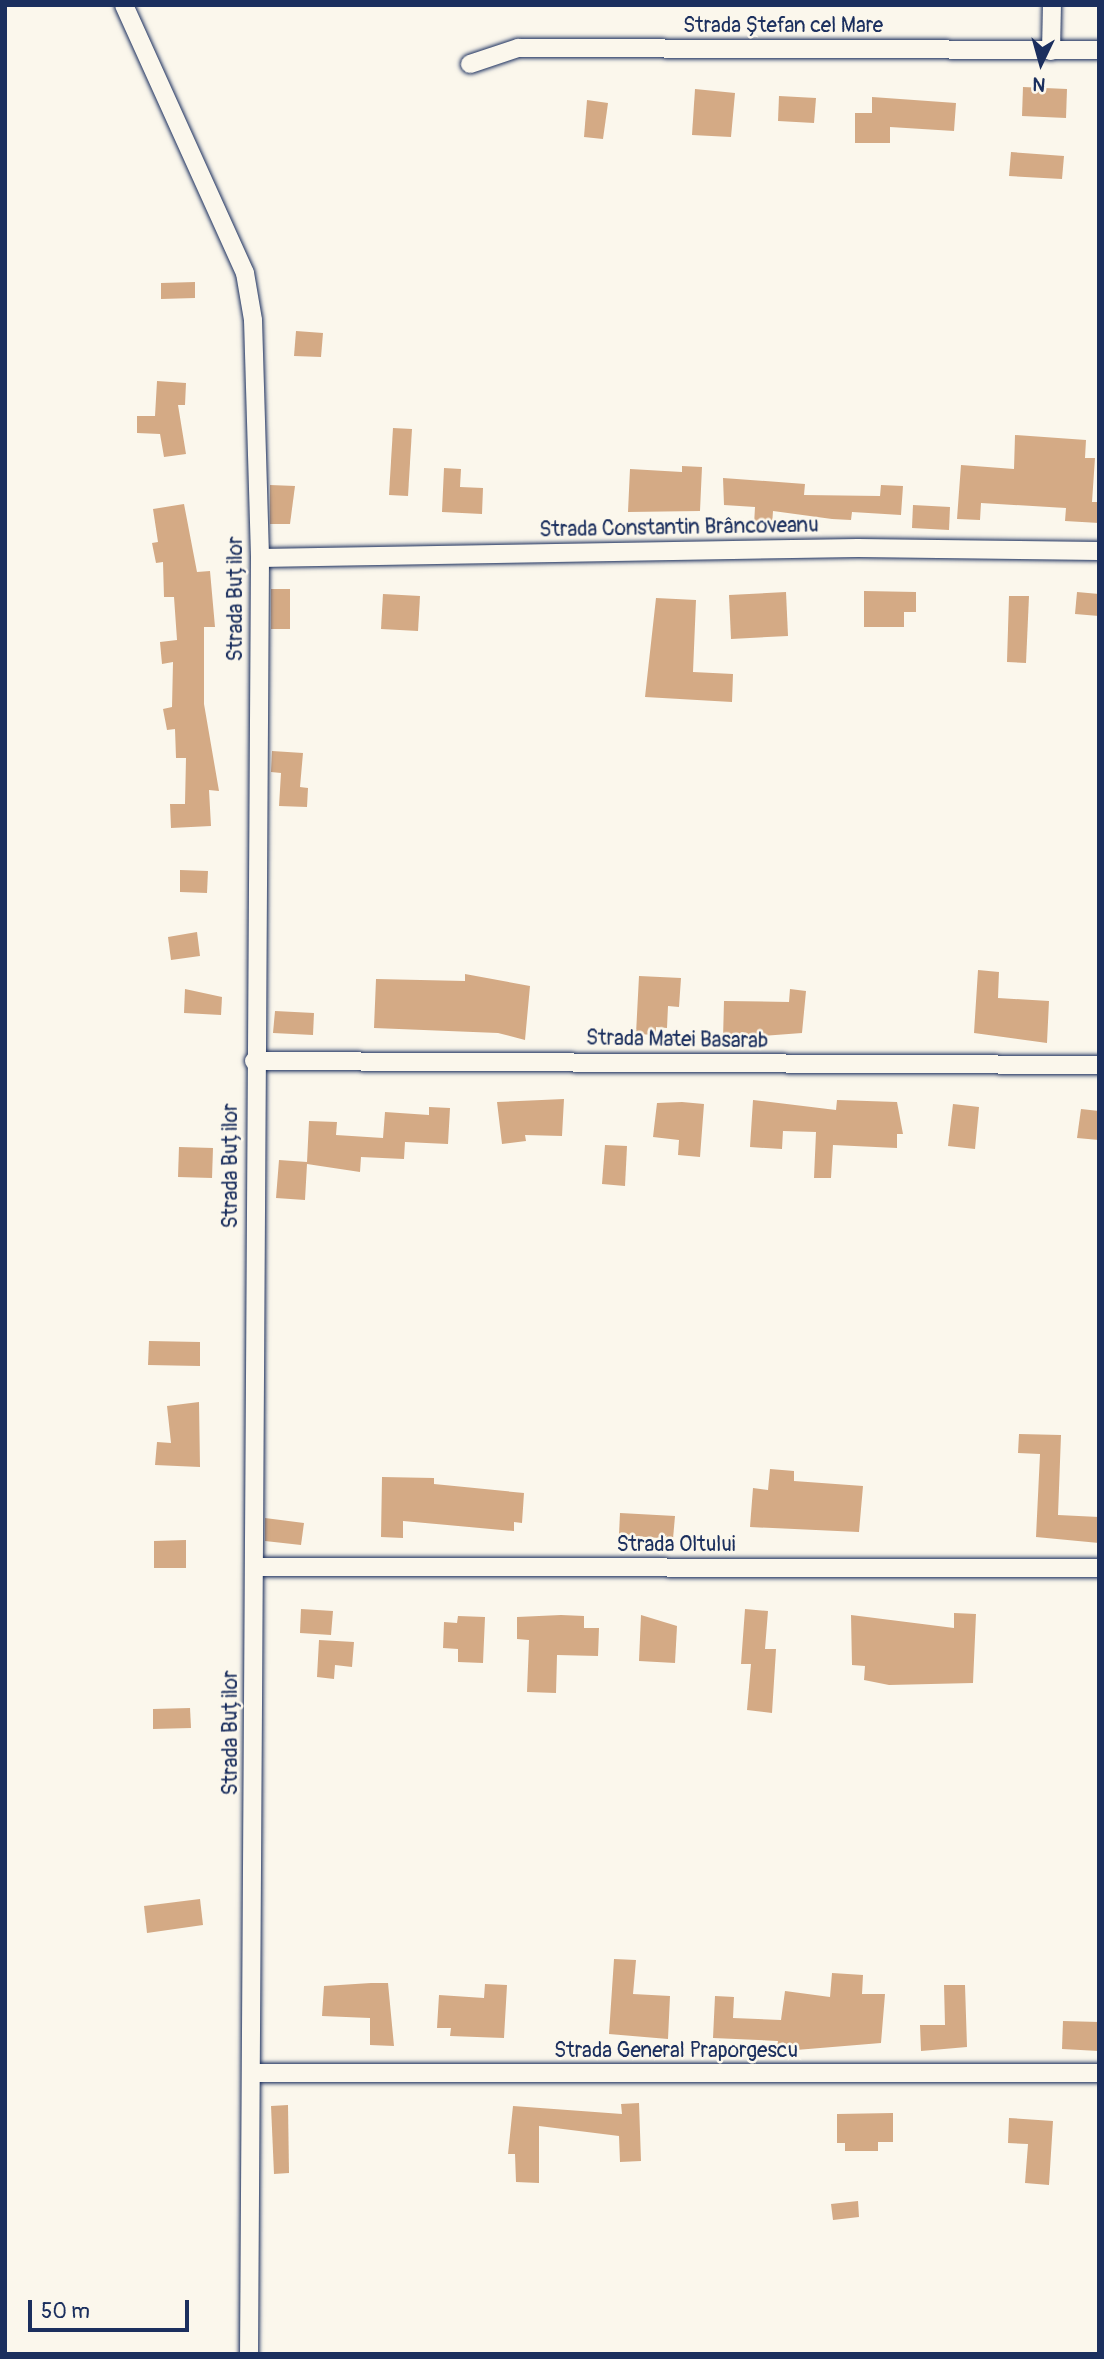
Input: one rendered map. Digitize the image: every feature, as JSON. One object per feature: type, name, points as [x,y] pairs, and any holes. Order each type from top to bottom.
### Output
[{"type":"street","name":"Strada Buților","points":[[124,5],[245,273],[253,320],[260,558],[254,1061],[254,2073],[249,2354]]},
{"type":"street","points":[[1051,51],[1052,5]]},
{"type":"street","name":"Strada Ștefan cel Mare","points":[[470,64],[518,48],[1099,50]]},
{"type":"street","name":"Strada Constantin Brâncoveanu","points":[[260,558],[858,548],[1099,551]]},
{"type":"street","name":"Strada Matei Basarab","points":[[254,1061],[1099,1065]]},
{"type":"street","name":"Strada Oltului","points":[[254,1567],[1099,1568]]},
{"type":"street","name":"Strada General Praporgescu","points":[[254,2073],[1099,2073]]},
{"type":"building","points":[[1023,87],[1067,89],[1066,118],[1022,116]]},
{"type":"building","points":[[695,89],[735,93],[731,137],[692,135]]},
{"type":"building","points":[[779,96],[816,98],[814,123],[778,121]]},
{"type":"building","points":[[872,97],[956,103],[954,131],[890,127],[890,143],[855,143],[855,113],[872,113]]},
{"type":"building","points":[[587,100],[608,103],[603,139],[584,137]]},
{"type":"building","points":[[1011,152],[1064,156],[1062,179],[1009,176]]},
{"type":"building","points":[[195,282],[195,298],[161,299],[161,283]]},
{"type":"building","points":[[296,331],[323,333],[321,357],[294,356]]},
{"type":"building","points":[[157,381],[186,383],[185,405],[178,405],[186,454],[164,457],[160,434],[137,433],[137,416],[155,416]]},
{"type":"building","points":[[393,428],[412,429],[408,496],[389,495]]},
{"type":"building","points":[[1015,435],[1086,440],[1085,458],[1095,458],[1092,502],[1099,502],[1099,523],[1065,521],[1066,508],[981,503],[980,520],[957,519],[961,465],[1014,469]]},
{"type":"building","points":[[682,466],[702,467],[700,511],[628,512],[630,469],[682,472]]},
{"type":"building","points":[[444,468],[461,469],[460,487],[483,488],[482,514],[442,512]]},
{"type":"building","points":[[723,478],[805,484],[804,495],[880,496],[881,485],[903,486],[901,515],[852,512],[851,520],[773,511],[772,526],[754,525],[755,507],[724,505]]},
{"type":"building","points":[[270,485],[295,486],[290,524],[270,524]]},
{"type":"building","points":[[184,504],[197,572],[210,571],[215,627],[204,627],[204,704],[219,791],[209,790],[211,826],[171,828],[170,804],[185,804],[186,758],[176,758],[175,729],[167,730],[163,709],[172,707],[173,662],[162,664],[160,642],[177,640],[174,597],[164,597],[163,562],[156,563],[152,543],[158,542],[153,509]]},
{"type":"building","points":[[913,505],[950,507],[949,530],[912,528]]},
{"type":"building","points":[[271,589],[290,589],[290,629],[271,629]]},
{"type":"building","points":[[864,591],[916,592],[916,612],[904,612],[904,627],[864,627]]},
{"type":"building","points":[[786,592],[788,636],[731,639],[729,595]]},
{"type":"building","points":[[1077,592],[1099,594],[1099,616],[1075,614]]},
{"type":"building","points":[[383,594],[420,596],[418,631],[381,629]]},
{"type":"building","points":[[1009,596],[1029,596],[1026,663],[1007,662]]},
{"type":"building","points":[[656,598],[696,600],[693,672],[733,674],[732,702],[645,697]]},
{"type":"building","points":[[272,751],[303,753],[300,787],[308,788],[307,807],[279,806],[281,773],[271,772]]},
{"type":"building","points":[[180,870],[208,871],[207,893],[180,892]]},
{"type":"building","points":[[197,932],[200,956],[171,960],[168,937]]},
{"type":"building","points":[[978,970],[999,972],[998,998],[1049,1001],[1047,1043],[974,1033]]},
{"type":"building","points":[[465,974],[530,986],[525,1040],[498,1033],[374,1028],[376,979],[465,981]]},
{"type":"building","points":[[639,976],[681,978],[679,1007],[668,1006],[667,1028],[656,1027],[656,1035],[636,1034]]},
{"type":"building","points":[[185,989],[222,997],[221,1015],[184,1013]]},
{"type":"building","points":[[790,989],[806,991],[802,1033],[723,1039],[724,1001],[789,1002]]},
{"type":"building","points":[[275,1011],[314,1013],[313,1035],[273,1033]]},
{"type":"building","points":[[564,1099],[562,1136],[525,1135],[526,1141],[502,1144],[497,1102]]},
{"type":"building","points":[[753,1100],[836,1110],[837,1100],[897,1102],[903,1134],[897,1134],[897,1148],[833,1145],[831,1178],[814,1178],[816,1132],[783,1131],[782,1149],[750,1147]]},
{"type":"building","points":[[657,1103],[704,1104],[700,1157],[678,1155],[679,1140],[653,1137]]},
{"type":"building","points":[[953,1104],[979,1107],[975,1149],[948,1146]]},
{"type":"building","points":[[429,1107],[450,1108],[448,1144],[405,1142],[404,1159],[361,1157],[360,1172],[307,1164],[305,1200],[276,1198],[279,1160],[307,1162],[309,1121],[337,1122],[336,1135],[383,1138],[385,1112],[429,1115]]},
{"type":"building","points":[[1081,1109],[1099,1111],[1099,1140],[1077,1138]]},
{"type":"building","points":[[605,1145],[627,1146],[625,1186],[602,1184]]},
{"type":"building","points":[[179,1147],[213,1148],[212,1178],[178,1177]]},
{"type":"building","points":[[149,1341],[200,1342],[200,1366],[148,1365]]},
{"type":"building","points":[[199,1402],[200,1467],[155,1465],[157,1442],[171,1443],[167,1406]]},
{"type":"building","points":[[1019,1434],[1061,1435],[1058,1515],[1099,1517],[1099,1543],[1036,1537],[1040,1454],[1018,1453]]},
{"type":"building","points":[[770,1469],[794,1471],[794,1481],[863,1486],[859,1532],[750,1527],[753,1488],[768,1490]]},
{"type":"building","points":[[382,1477],[434,1478],[434,1484],[524,1493],[522,1523],[514,1522],[514,1531],[403,1521],[403,1538],[381,1537]]},
{"type":"building","points":[[620,1513],[675,1516],[673,1539],[619,1535]]},
{"type":"building","points":[[265,1518],[304,1523],[301,1545],[265,1541]]},
{"type":"building","points":[[186,1540],[186,1568],[154,1568],[154,1541]]},
{"type":"building","points":[[301,1609],[333,1611],[331,1635],[300,1633]]},
{"type":"building","points":[[745,1609],[768,1611],[765,1649],[776,1649],[772,1713],[747,1710],[751,1664],[741,1664]]},
{"type":"building","points":[[954,1613],[976,1614],[973,1683],[889,1685],[864,1680],[865,1666],[852,1665],[851,1615],[954,1628]]},
{"type":"building","points":[[641,1615],[677,1626],[675,1663],[639,1661]]},
{"type":"building","points":[[458,1616],[485,1617],[483,1663],[458,1662],[458,1649],[443,1648],[444,1622],[457,1623]]},
{"type":"building","points":[[584,1616],[584,1628],[599,1628],[598,1656],[557,1655],[556,1693],[527,1692],[529,1640],[517,1639],[517,1617]]},
{"type":"building","points":[[319,1640],[354,1642],[352,1667],[335,1665],[334,1679],[317,1677]]},
{"type":"building","points":[[190,1708],[191,1728],[153,1729],[153,1709]]},
{"type":"building","points":[[200,1899],[203,1925],[147,1933],[144,1906]]},
{"type":"building","points":[[614,1959],[636,1960],[633,1994],[670,1996],[668,2039],[609,2034]]},
{"type":"building","points":[[832,1973],[863,1975],[862,1994],[885,1994],[881,2043],[796,2050],[777,2048],[778,2041],[713,2038],[715,1996],[734,1997],[733,2018],[781,2020],[785,1991],[830,1997]]},
{"type":"building","points":[[388,1983],[394,2046],[370,2045],[370,2018],[322,2016],[324,1986]]},
{"type":"building","points":[[485,1984],[507,1985],[504,2038],[450,2036],[451,2028],[437,2028],[439,1995],[484,1998]]},
{"type":"building","points":[[944,1985],[965,1985],[967,2047],[921,2051],[920,2025],[945,2025]]},
{"type":"building","points":[[1063,2021],[1099,2022],[1099,2051],[1062,2049]]},
{"type":"building","points":[[639,2103],[641,2161],[620,2162],[619,2136],[539,2126],[539,2183],[516,2182],[515,2154],[508,2154],[513,2106],[622,2114],[621,2104]]},
{"type":"building","points":[[288,2105],[289,2173],[274,2174],[271,2106]]},
{"type":"building","points":[[893,2113],[893,2142],[878,2142],[878,2151],[845,2151],[845,2143],[837,2143],[837,2114]]},
{"type":"building","points":[[1009,2118],[1053,2121],[1049,2185],[1025,2183],[1028,2144],[1008,2143]]},
{"type":"building","points":[[858,2201],[859,2217],[833,2220],[831,2204]]}]
